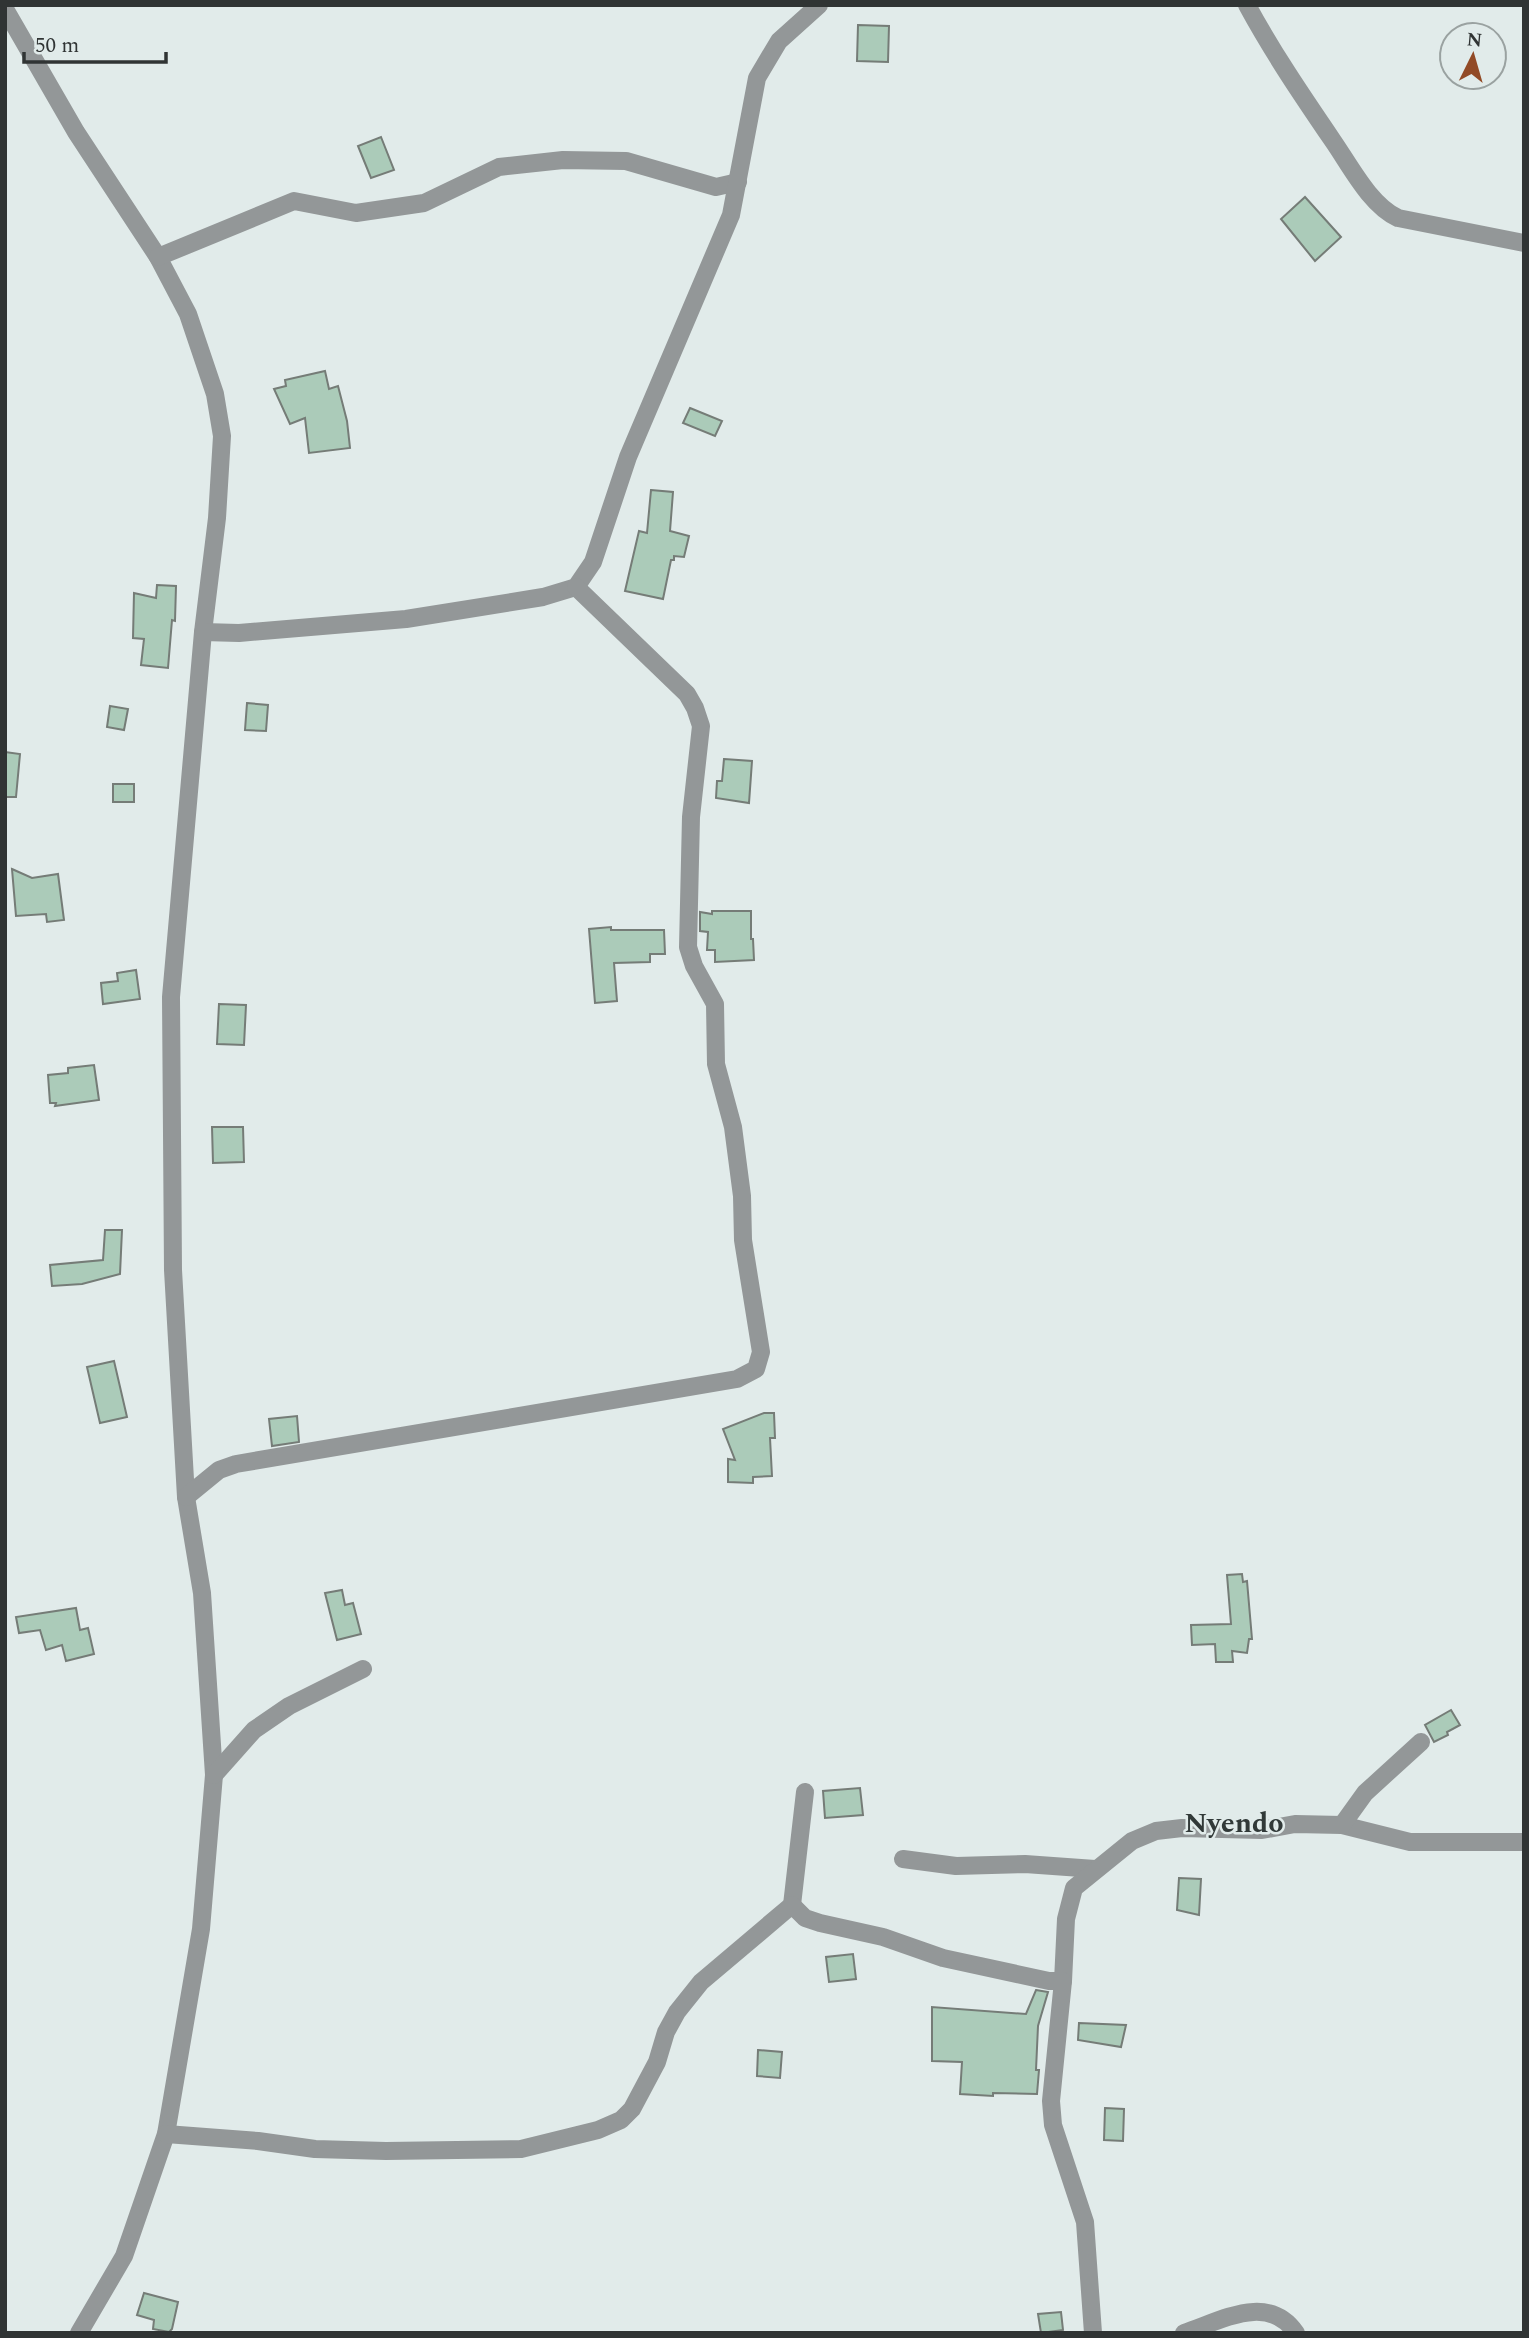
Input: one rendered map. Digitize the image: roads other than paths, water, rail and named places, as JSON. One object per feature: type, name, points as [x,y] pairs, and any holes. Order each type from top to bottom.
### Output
[{"type":"street","points":[[204,632],[239,633],[406,619],[543,597],[576,587],[593,562],[628,457],[732,215],[757,78],[779,41],[819,5]]},
{"type":"street","points":[[1247,5],[1275,55],[1359,178],[1386,212],[1398,218],[1524,243]]},
{"type":"street","points":[[5,9],[76,132],[158,257],[188,314],[215,394],[222,436],[217,518],[171,997],[173,1270],[186,1497],[202,1593],[214,1775],[201,1929],[166,2134],[124,2256],[79,2333]]},
{"type":"street","points":[[158,257],[294,201],[356,214],[424,203],[499,167],[563,160],[626,161],[716,187],[738,182]]},
{"type":"street","points":[[186,1497],[219,1470],[236,1464],[737,1379],[756,1368],[761,1352],[743,1240],[742,1196],[733,1127],[716,1064],[715,1004],[694,966],[688,947],[691,827],[701,726],[687,694],[576,587]]},
{"type":"street","points":[[214,1775],[254,1730],[289,1706],[363,1669]]},
{"type":"street","points":[[1342,1825],[1365,1793],[1421,1741]]},
{"type":"street","points":[[166,2134],[258,2141],[315,2150],[522,2149],[598,2130],[621,2120],[632,2109],[657,2062],[666,2032],[677,2011],[701,1982],[792,1905],[805,1792]]},
{"type":"street","points":[[1093,2333],[1085,2222],[1053,2125],[1051,2101],[1063,1981],[1066,1919],[1070,1897],[1080,1881],[1132,1841],[1156,1831],[1182,1828],[1262,1830],[1295,1824],[1342,1825],[1410,1842],[1524,1842]]},
{"type":"street","points":[[903,1859],[956,1866],[1025,1864],[1095,1869]]},
{"type":"street","points":[[792,1905],[806,1918],[883,1937],[943,1958],[1049,1981],[1063,1981]]},
{"type":"street","points":[[1184,2333],[1242,2313],[1262,2310],[1278,2314],[1296,2333]]},
{"type":"district","name":"Nyendo","points":[[1234,1823]]}]
